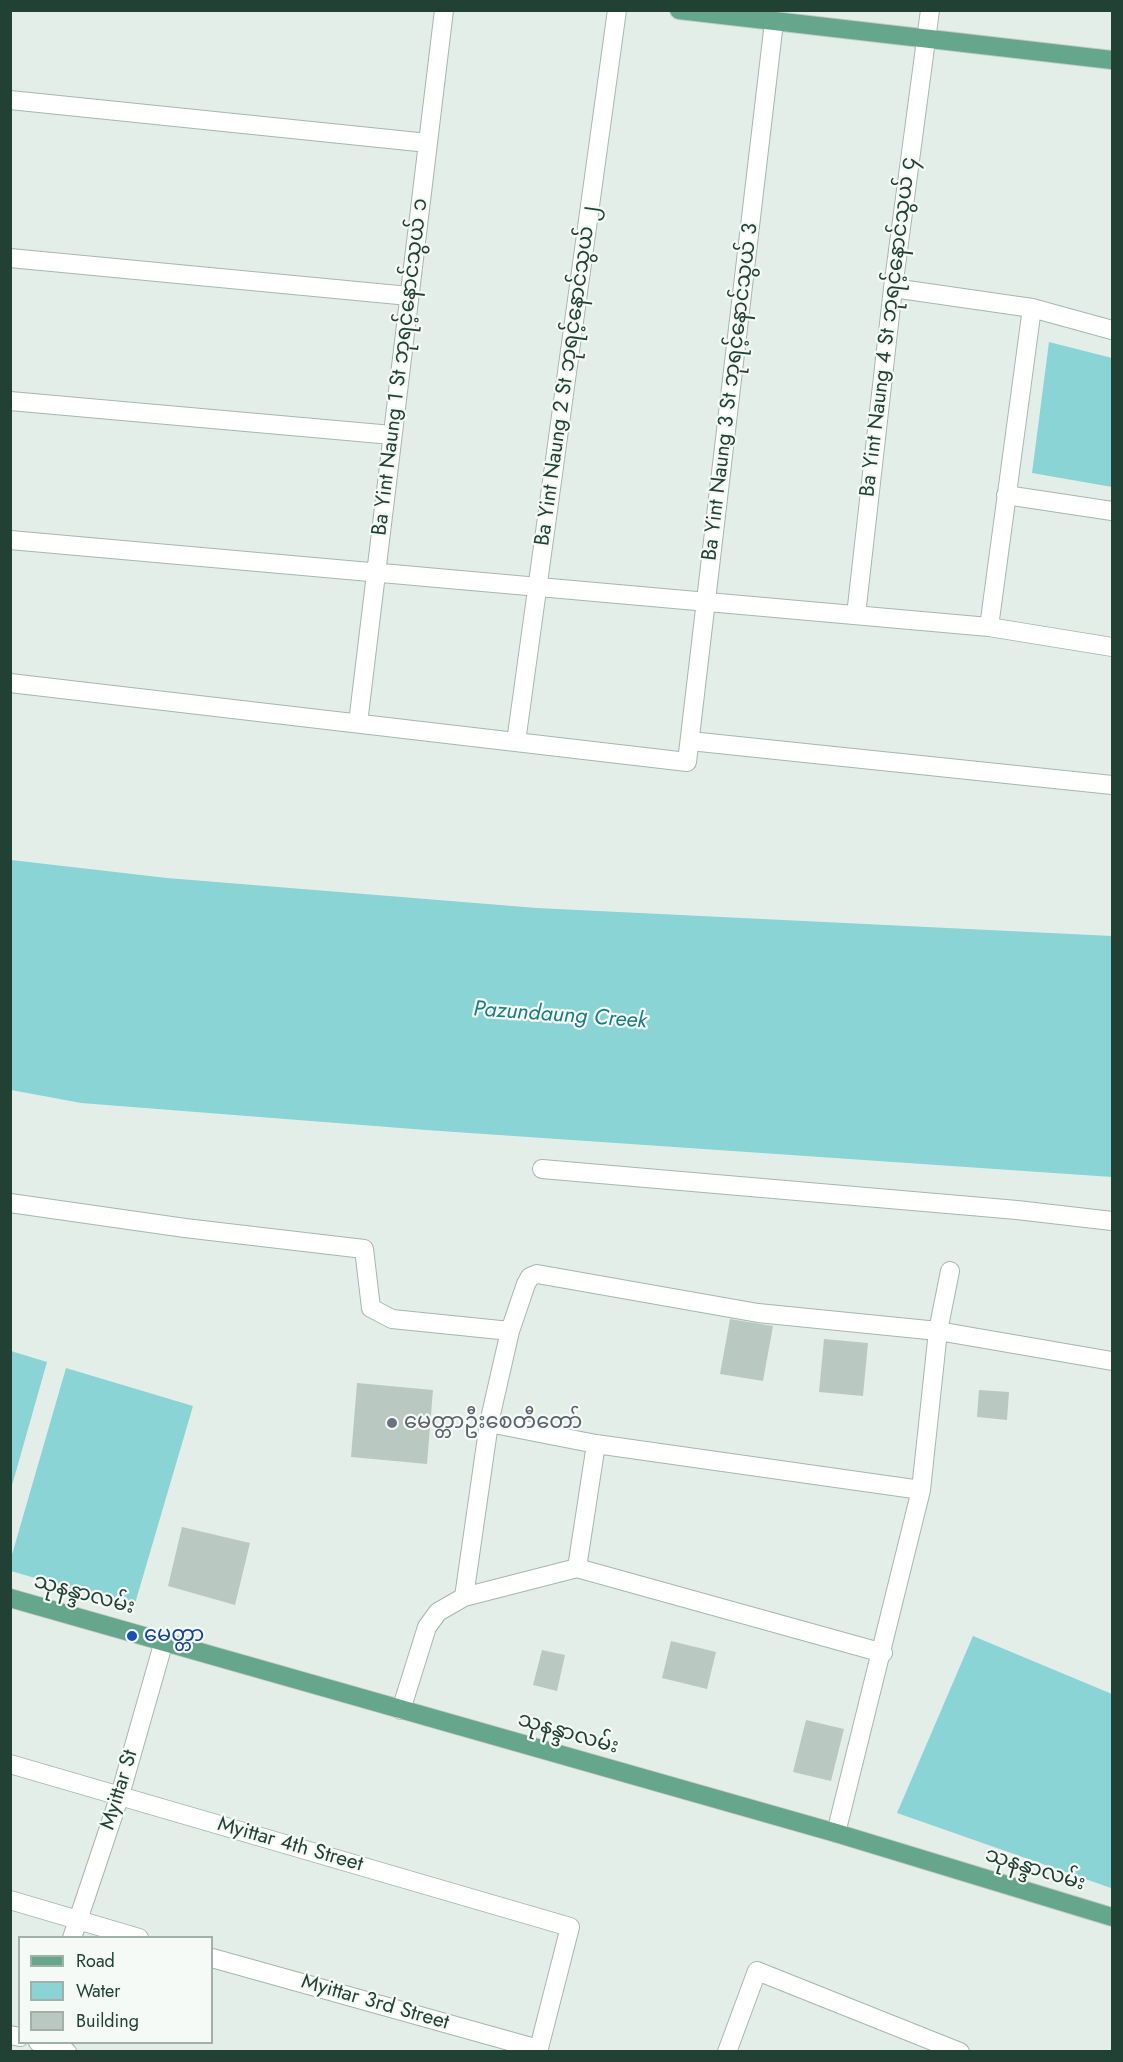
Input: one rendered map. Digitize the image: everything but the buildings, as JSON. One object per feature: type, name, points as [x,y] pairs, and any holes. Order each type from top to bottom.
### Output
[{"type":"main road","points":[[679,10],[1113,60]]},
{"type":"main road","name":"သုနန္ဒာလမ်း","points":[[10,1598],[836,1833],[1113,1917]]},
{"type":"street","name":"Ba Yint Naung 1 St ဘုရင့်နောင်သွယ် ၁","points":[[358,723],[444,10]]},
{"type":"street","name":"Ba Yint Naung 2 St ဘုရင့်နောင်သွယ် ၂","points":[[516,742],[617,10]]},
{"type":"street","name":"Ba Yint Naung 4 St ဘုရင့်နောင်သွယ် ၄","points":[[856,615],[892,288],[924,39],[930,10]]},
{"type":"street","name":"Ba Yint Naung 3 St ဘုရင့်နောင်သွယ် 3","points":[[516,742],[687,762],[774,22]]},
{"type":"street","points":[[10,99],[428,142]]},
{"type":"street","points":[[10,258],[409,297]]},
{"type":"street","points":[[892,288],[1032,308],[1113,330]]},
{"type":"street","points":[[989,627],[1032,308]]},
{"type":"street","points":[[10,401],[393,435]]},
{"type":"street","points":[[1006,495],[1113,512]]},
{"type":"street","points":[[10,540],[376,570],[537,589],[989,627],[1113,647]]},
{"type":"street","points":[[10,683],[516,742]]},
{"type":"street","points":[[690,741],[1113,785]]},
{"type":"street","points":[[542,1169],[1017,1210],[1113,1221]]},
{"type":"street","points":[[10,1203],[185,1228],[364,1249],[371,1308],[392,1318],[510,1331]]},
{"type":"street","points":[[836,1833],[883,1653],[921,1490],[938,1331],[950,1271]]},
{"type":"street","points":[[464,1597],[489,1423],[510,1331],[526,1284],[530,1277],[537,1274],[758,1313],[938,1331],[1113,1361]]},
{"type":"street","points":[[489,1423],[596,1444],[921,1490]]},
{"type":"street","points":[[577,1568],[596,1444]]},
{"type":"street","points":[[401,1710],[431,1619],[438,1612],[464,1597],[577,1568],[883,1653]]},
{"type":"street","name":"Myittar St","points":[[75,1929],[120,1795],[164,1641]]},
{"type":"street","name":"Myittar 4th Street","points":[[10,1764],[570,1927],[538,2050]]},
{"type":"street","points":[[10,1900],[75,1929],[125,1936]]},
{"type":"street","name":"Myittar 3rd Street","points":[[213,1958],[538,2050]]},
{"type":"street","points":[[727,2052],[757,1971],[960,2052]]},
{"type":"street","points":[[40,2044],[67,2052]]},
{"type":"water","points":[[1049,342],[1112,358],[1112,487],[1032,473]]},
{"type":"water","name":"Pazundaung Creek","points":[[11,860],[167,878],[537,908],[1112,936],[1112,1177],[426,1130],[81,1103],[11,1090]]},
{"type":"water","points":[[10,1351],[47,1362],[11,1489]]},
{"type":"water","points":[[66,1368],[193,1406],[134,1607],[11,1571],[11,1558]]},
{"type":"water","points":[[973,1636],[1112,1694],[1111,1888],[897,1813]]},
{"type":"place","name":"မေတ္တာဦးစေတီတော်","points":[[392,1423]]},
{"type":"place","name":"မေတ္တာ","points":[[132,1636]]}]
